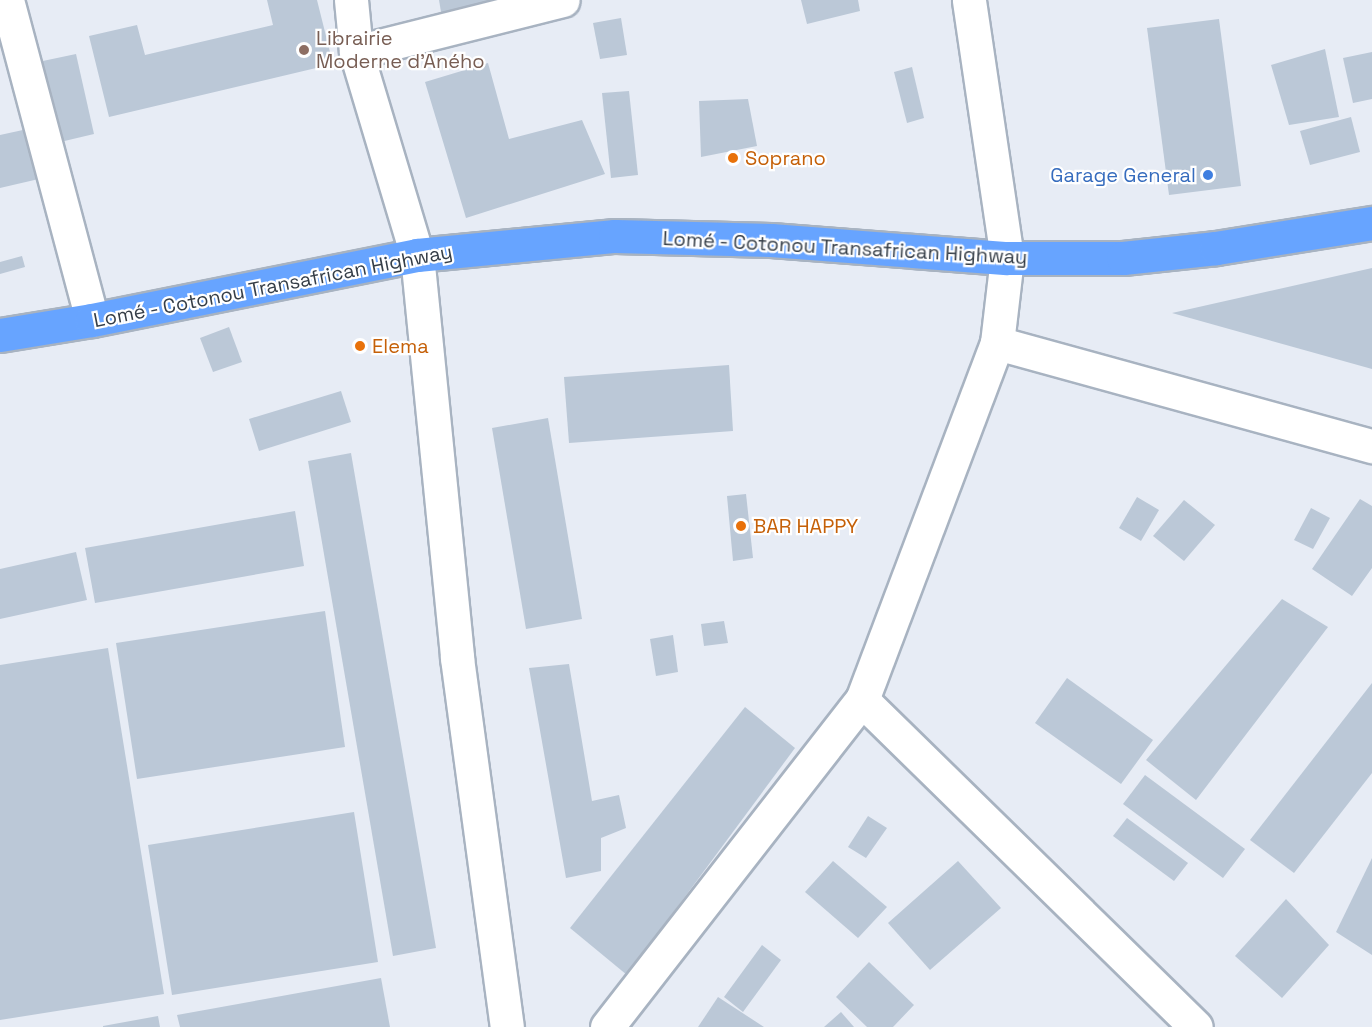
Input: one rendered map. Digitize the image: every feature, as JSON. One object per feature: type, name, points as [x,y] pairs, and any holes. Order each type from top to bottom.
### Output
[{"type":"highway","name":"Lomé - Cotonou Transafrican Highway","points":[[0,335],[92,320],[417,255],[615,236],[771,240],[1007,258],[1123,258],[1216,248],[1372,224]]},
{"type":"street","points":[[6,0],[92,320]]},
{"type":"street","points":[[351,0],[356,52],[417,255],[457,658],[507,1027]]},
{"type":"street","points":[[356,52],[563,0]]},
{"type":"street","points":[[607,1027],[862,700],[997,343],[1007,258],[969,0]]},
{"type":"street","points":[[997,343],[1372,446]]},
{"type":"street","points":[[862,700],[1196,1027]]},
{"type":"building","points":[[267,0],[317,0],[333,64],[109,117],[89,36],[137,25],[145,55],[273,25]]},
{"type":"building","points":[[439,0],[516,0],[442,18]]},
{"type":"building","points":[[801,0],[858,0],[860,11],[807,24]]},
{"type":"building","points":[[621,18],[627,55],[600,59],[593,23]]},
{"type":"building","points":[[1219,19],[1241,186],[1169,195],[1147,28]]},
{"type":"building","points":[[1325,49],[1339,117],[1289,125],[1271,65]]},
{"type":"building","points":[[1372,52],[1372,99],[1353,103],[1343,58]]},
{"type":"building","points":[[76,54],[94,134],[56,143],[38,62]]},
{"type":"building","points":[[488,63],[509,139],[582,120],[605,174],[466,218],[425,82]]},
{"type":"building","points":[[912,67],[924,118],[907,123],[894,72]]},
{"type":"building","points":[[629,91],[638,175],[611,178],[602,93]]},
{"type":"building","points":[[748,99],[757,146],[701,157],[699,101]]},
{"type":"building","points":[[1351,117],[1360,152],[1310,165],[1300,131]]},
{"type":"building","points":[[32,128],[43,178],[0,188],[0,135]]},
{"type":"building","points":[[22,256],[25,267],[0,274],[0,262]]},
{"type":"building","points":[[1372,268],[1372,369],[1172,313]]},
{"type":"building","points":[[229,327],[242,362],[213,372],[200,338]]},
{"type":"building","points":[[729,365],[733,431],[569,443],[564,377]]},
{"type":"building","points":[[341,391],[351,422],[259,451],[249,419]]},
{"type":"building","points":[[548,418],[582,619],[526,629],[492,428]]},
{"type":"building","points":[[351,453],[436,948],[393,956],[308,461]]},
{"type":"building","points":[[746,494],[753,558],[733,561],[727,496]]},
{"type":"building","points":[[1137,497],[1159,510],[1141,541],[1119,528]]},
{"type":"building","points":[[1360,499],[1372,506],[1372,568],[1352,596],[1312,569]]},
{"type":"building","points":[[1184,500],[1215,525],[1184,561],[1153,536]]},
{"type":"building","points":[[1311,508],[1330,518],[1313,549],[1294,540]]},
{"type":"building","points":[[295,511],[304,566],[95,603],[85,548]]},
{"type":"building","points":[[76,552],[87,600],[0,619],[0,569]]},
{"type":"building","points":[[1282,599],[1328,627],[1196,800],[1146,760]]},
{"type":"building","points":[[325,611],[345,747],[137,779],[116,643]]},
{"type":"building","points":[[724,621],[728,643],[704,646],[701,624]]},
{"type":"building","points":[[673,635],[678,672],[656,676],[650,639]]},
{"type":"building","points":[[108,648],[164,994],[0,1020],[0,665]]},
{"type":"building","points":[[569,664],[592,801],[619,795],[626,828],[601,838],[601,871],[566,878],[529,668]]},
{"type":"building","points":[[1067,678],[1153,740],[1121,784],[1035,723]]},
{"type":"building","points":[[1372,683],[1372,773],[1294,873],[1250,840]]},
{"type":"building","points":[[745,707],[795,748],[627,975],[570,928]]},
{"type":"building","points":[[1145,775],[1245,849],[1223,878],[1123,804]]},
{"type":"building","points":[[354,812],[378,962],[172,995],[148,845]]},
{"type":"building","points":[[868,816],[887,828],[866,858],[848,847]]},
{"type":"building","points":[[1127,818],[1188,863],[1174,881],[1113,836]]},
{"type":"building","points":[[1372,858],[1372,955],[1336,932]]},
{"type":"building","points":[[833,861],[887,907],[858,938],[805,892]]},
{"type":"building","points":[[958,861],[1001,908],[930,970],[888,923]]},
{"type":"building","points":[[1286,899],[1329,945],[1282,998],[1235,956]]},
{"type":"building","points":[[762,945],[781,960],[743,1012],[724,997]]},
{"type":"building","points":[[869,962],[914,1005],[893,1027],[867,1027],[836,997]]},
{"type":"building","points":[[381,978],[390,1027],[180,1027],[177,1015]]},
{"type":"building","points":[[718,997],[764,1027],[698,1027]]},
{"type":"building","points":[[841,1012],[854,1027],[824,1027]]},
{"type":"building","points":[[158,1016],[160,1027],[103,1027],[103,1026]]},
{"type":"place","name":"Librairie Moderne d'Aného","points":[[304,50]]},
{"type":"place","name":"Soprano","points":[[733,158]]},
{"type":"place","name":"Garage General","points":[[1208,175]]},
{"type":"place","name":"Elema","points":[[360,346]]},
{"type":"place","name":"BAR HAPPY","points":[[741,526]]}]
